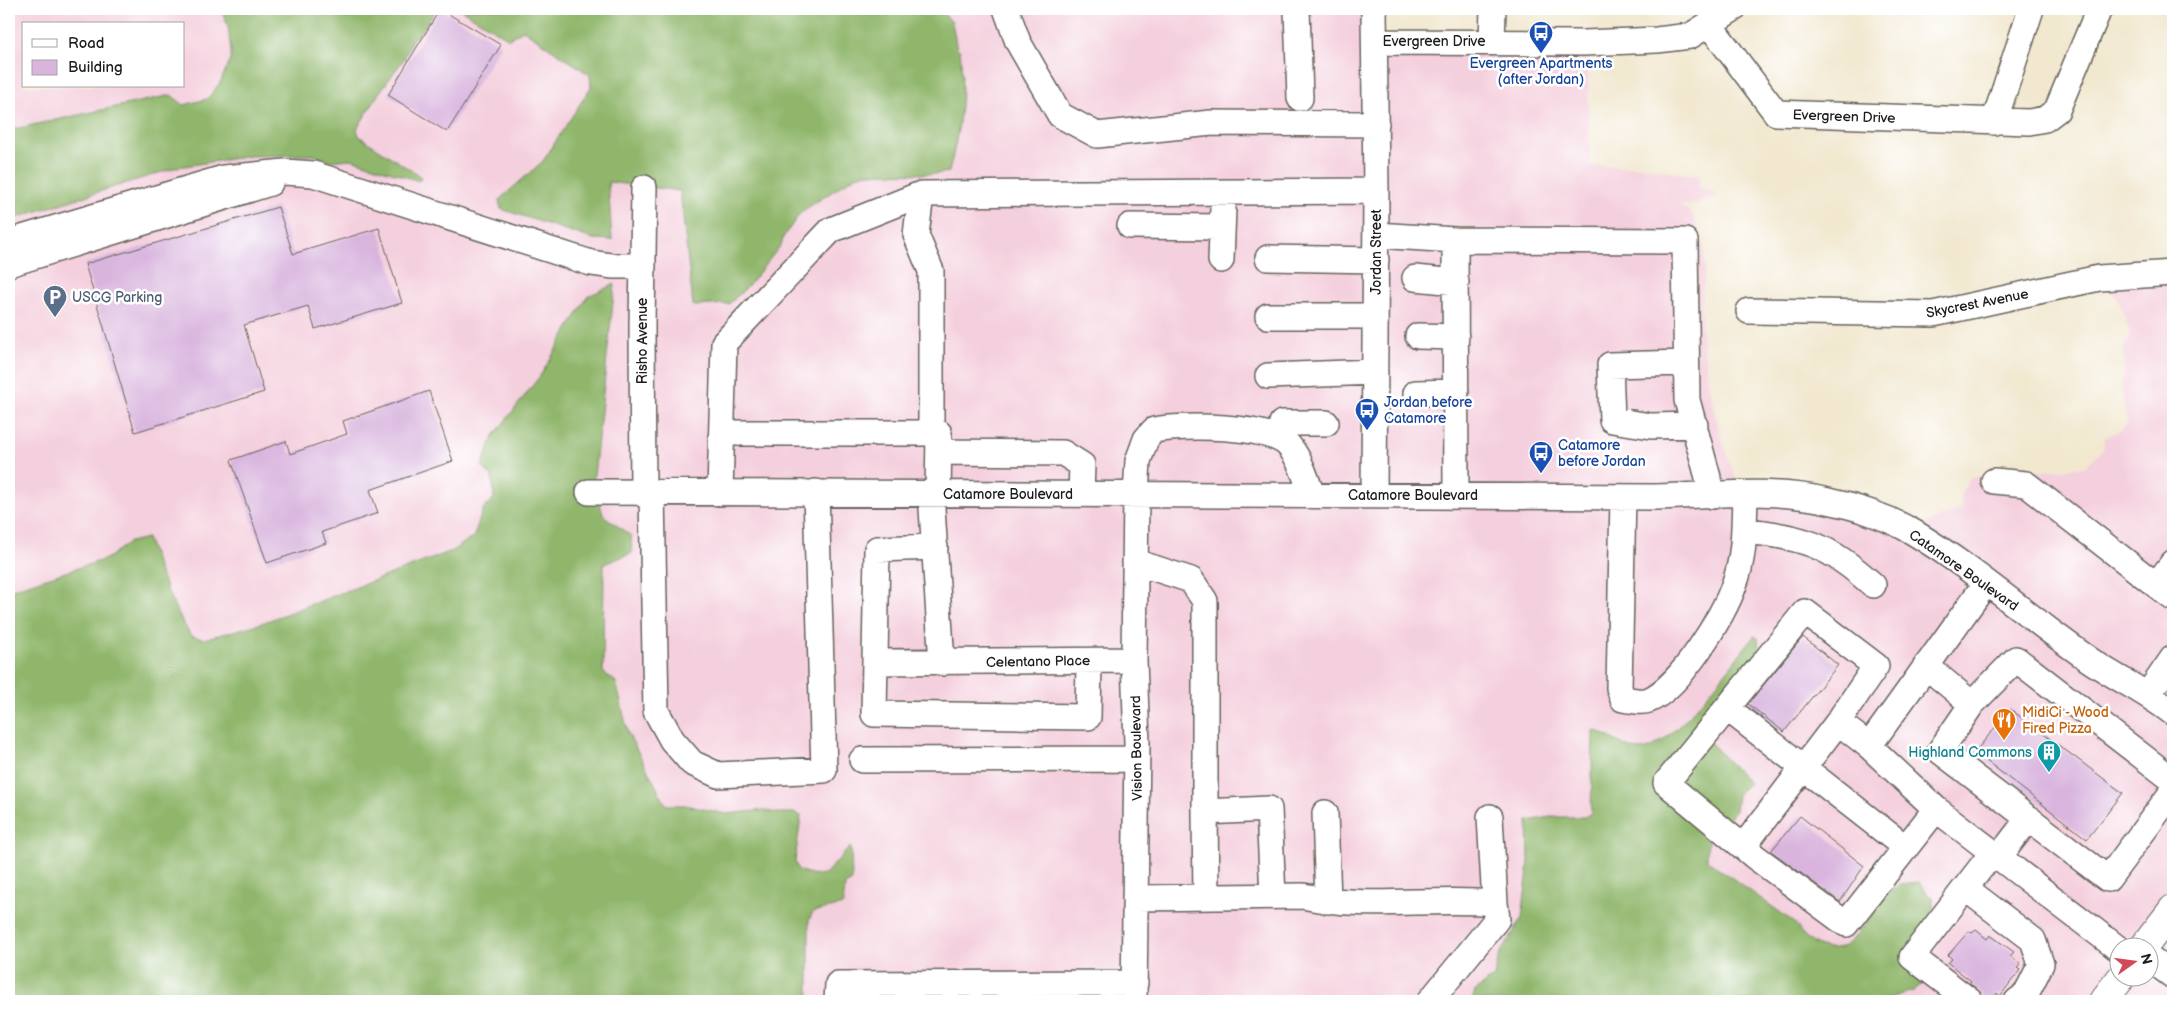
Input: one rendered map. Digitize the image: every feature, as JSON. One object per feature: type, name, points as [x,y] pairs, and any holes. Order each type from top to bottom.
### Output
[{"type":"main road","points":[[2151,938],[2173,909]]},
{"type":"main road","points":[[2103,1001],[2113,988]]},
{"type":"street","points":[[1006,9],[1018,42],[1060,115],[1097,135],[1210,123],[1376,124]]},
{"type":"street","points":[[1297,9],[1300,98]]},
{"type":"street","name":"Jordan Street","points":[[1374,9],[1376,124],[1374,495]]},
{"type":"street","name":"Evergreen Drive","points":[[1492,42],[1493,9]]},
{"type":"street","name":"Evergreen Drive","points":[[1375,42],[1657,40],[1690,36],[1733,9]]},
{"type":"street","points":[[1994,122],[2031,9]]},
{"type":"street","name":"Evergreen Drive","points":[[1709,24],[1776,113],[2029,122],[2045,118],[2057,110],[2099,9]]},
{"type":"street","points":[[9,242],[224,178],[256,173],[301,173],[313,174],[591,263],[612,266],[642,266]]},
{"type":"street","points":[[9,264],[301,173]]},
{"type":"street","name":"Risho Avenue","points":[[644,188],[642,266],[656,711],[672,740],[692,763],[718,775],[824,770],[816,492]]},
{"type":"street","points":[[720,493],[724,343],[831,230],[921,194],[1376,191]]},
{"type":"street","points":[[1221,260],[1224,192]]},
{"type":"street","points":[[921,194],[916,235],[931,271],[935,442],[935,547],[942,663]]},
{"type":"street","points":[[1130,226],[1222,227]]},
{"type":"street","points":[[1376,235],[1456,240],[1685,241],[1686,400],[1695,425],[1713,496]]},
{"type":"street","points":[[1456,240],[1456,495]]},
{"type":"street","points":[[1268,258],[1376,260]]},
{"type":"street","name":"Skycrest Avenue","points":[[1749,311],[1933,314],[2082,281],[2124,275],[2173,273]]},
{"type":"street","points":[[1415,278],[1456,282]]},
{"type":"street","points":[[1268,316],[1375,316]]},
{"type":"street","points":[[1418,336],[1456,337]]},
{"type":"street","points":[[1686,363],[1610,365],[1612,420],[1651,426],[1695,425]]},
{"type":"street","points":[[1268,376],[1375,372]]},
{"type":"street","points":[[1416,393],[1456,392]]},
{"type":"street","points":[[1312,495],[1303,470],[1289,446],[1281,439],[1282,423],[1326,423]]},
{"type":"street","name":"Vision Boulevard","points":[[1134,992],[1137,759],[1134,660],[1138,461],[1146,439],[1154,430],[1190,426],[1230,427],[1281,439]]},
{"type":"street","points":[[722,433],[935,442],[1063,453],[1082,465],[1081,494]]},
{"type":"street","points":[[1994,481],[2026,484],[2165,592],[2173,563]]},
{"type":"street","name":"Catamore Boulevard","points":[[589,492],[1623,497],[1779,494],[1826,500],[1871,513],[1912,532],[1986,583],[2086,658],[2148,694],[2173,713]]},
{"type":"street","points":[[1623,497],[1619,688],[1623,699],[1648,701],[1673,684],[1725,607],[1735,585],[1744,531],[1746,495]]},
{"type":"street","points":[[1744,531],[1791,536],[1818,545],[1858,571],[1873,585]]},
{"type":"street","points":[[935,547],[877,549],[874,714],[1088,717],[1089,661]]},
{"type":"street","points":[[1135,562],[1191,580],[1205,601],[1206,897]]},
{"type":"street","points":[[1869,746],[1986,583]]},
{"type":"street","points":[[1743,847],[1838,722],[1876,666],[1805,612],[1666,783],[1743,847],[1846,924],[1936,809]]},
{"type":"street","points":[[2148,694],[2173,658]]},
{"type":"street","points":[[2173,780],[2016,659],[1972,704],[1940,751],[2108,878],[2173,791]]},
{"type":"street","name":"Celentano Place","points":[[875,662],[942,663],[1134,660]]},
{"type":"street","points":[[1926,666],[1972,704]]},
{"type":"street","points":[[1727,708],[1906,848]]},
{"type":"street","points":[[1838,722],[1869,746],[1936,809],[2110,942]]},
{"type":"street","points":[[862,760],[1137,759]]},
{"type":"street","points":[[1205,812],[1269,809],[1272,896]]},
{"type":"street","points":[[1324,813],[1328,901]]},
{"type":"street","points":[[1430,1001],[1497,918],[1490,817]]},
{"type":"street","points":[[1970,1001],[1912,957],[1965,888],[2029,818]]},
{"type":"street","points":[[1965,888],[2033,940],[2041,964],[2026,994],[2017,1001]]},
{"type":"street","points":[[1135,898],[1303,896],[1328,901],[1458,900],[1495,903]]},
{"type":"street","points":[[2160,966],[2173,976]]},
{"type":"street","points":[[838,1001],[838,984],[1134,992]]},
{"type":"shaded area","points":[[9,9],[221,9],[228,26],[230,60],[220,83],[207,99],[184,105],[178,101],[91,113],[9,130]]},
{"type":"shaded area","points":[[437,9],[460,9],[508,39],[522,30],[590,75],[591,87],[543,161],[499,200],[593,239],[612,240],[608,182],[680,191],[693,306],[729,304],[749,285],[781,245],[784,236],[801,212],[856,176],[867,173],[935,174],[964,84],[952,22],[939,9],[1375,9],[1379,41],[1587,41],[1590,166],[1649,167],[1700,175],[1699,188],[1713,191],[1718,196],[1692,205],[1679,204],[1693,214],[1704,252],[1705,270],[1701,307],[1703,344],[1710,392],[1722,439],[1741,493],[1919,526],[1961,509],[1961,493],[1970,479],[1995,471],[2021,473],[2084,467],[2099,454],[2103,449],[2105,437],[2121,430],[2127,424],[2121,387],[2124,373],[2123,348],[2130,334],[2119,300],[2110,291],[2125,280],[2173,272],[2173,1001],[1880,1001],[1913,991],[1928,895],[1919,882],[1892,890],[1852,940],[1837,951],[1821,948],[1801,935],[1795,923],[1707,860],[1708,839],[1719,832],[1735,811],[1737,795],[1746,788],[1744,776],[1708,740],[1754,636],[1701,703],[1673,733],[1652,747],[1643,750],[1628,749],[1622,742],[1603,732],[1593,731],[1591,813],[1585,817],[1550,817],[1527,842],[1529,862],[1522,918],[1500,954],[1494,977],[1475,991],[1472,1001],[809,1001],[809,920],[813,912],[843,905],[845,885],[852,881],[849,847],[825,874],[814,875],[798,871],[795,861],[801,816],[795,813],[776,813],[764,810],[726,814],[685,805],[666,805],[628,733],[616,682],[603,672],[604,564],[631,553],[631,536],[603,515],[597,492],[593,485],[615,285],[588,296],[564,340],[556,349],[540,376],[492,477],[494,498],[483,509],[474,536],[452,551],[259,624],[204,639],[191,636],[168,597],[130,542],[106,559],[9,590],[9,220],[178,167],[251,156],[314,155],[329,161],[351,159],[419,181],[421,177],[359,136],[357,129],[379,93],[404,59],[412,39],[419,34]]},
{"type":"green space","points":[[221,9],[437,9],[419,34],[412,39],[404,59],[379,93],[357,129],[359,136],[421,177],[419,181],[351,159],[329,161],[314,155],[251,156],[178,167],[9,220],[9,130],[171,95],[184,105],[207,99],[220,83],[230,60],[228,26]]},
{"type":"green space","points":[[460,9],[939,9],[952,22],[957,49],[960,50],[962,82],[962,97],[956,140],[949,172],[935,174],[867,173],[856,176],[801,212],[784,236],[781,245],[749,285],[729,304],[693,306],[680,191],[608,182],[612,240],[593,239],[501,209],[499,200],[543,161],[591,87],[590,75],[523,30],[509,39]]},
{"type":"green space","points":[[615,284],[593,485],[597,492],[603,515],[631,536],[632,553],[604,564],[603,672],[616,682],[628,733],[666,805],[685,805],[726,814],[764,810],[776,813],[795,813],[801,816],[795,861],[798,870],[814,875],[825,874],[851,848],[852,881],[845,885],[843,905],[813,912],[809,920],[809,1001],[9,1001],[9,590],[106,559],[130,542],[147,538],[166,588],[184,624],[191,636],[204,639],[259,624],[452,551],[474,536],[483,509],[494,498],[492,477],[482,466],[493,437],[540,376],[588,296]]},
{"type":"green space","points":[[1754,636],[1758,638],[1759,650],[1708,740],[1749,783],[1737,795],[1735,811],[1719,832],[1708,839],[1707,860],[1795,923],[1800,931],[1813,943],[1829,949],[1845,946],[1852,940],[1892,890],[1900,884],[1919,882],[1928,895],[1933,898],[1933,910],[1926,923],[1930,978],[1913,991],[1880,1001],[1472,1001],[1475,991],[1494,977],[1500,954],[1522,918],[1529,862],[1528,821],[1550,817],[1585,817],[1591,813],[1593,730],[1636,750],[1655,746],[1669,735],[1702,702]]},
{"type":"building","points":[[440,9],[501,45],[447,132],[388,95]]},
{"type":"building","points":[[278,207],[293,254],[379,228],[402,303],[315,329],[308,306],[244,325],[264,392],[135,432],[85,264]]},
{"type":"building","points":[[429,391],[453,461],[370,490],[378,513],[322,532],[326,543],[267,563],[231,460],[286,441],[290,454],[347,434],[343,421]]},
{"type":"building","points":[[1803,637],[1838,665],[1784,732],[1748,704]]},
{"type":"building","name":"Highland Commons","points":[[2010,709],[2123,793],[2087,839],[1975,752]]},
{"type":"building","points":[[1800,816],[1864,866],[1840,902],[1771,851]]},
{"type":"building","points":[[1976,930],[1987,939],[1990,935],[2014,952],[2010,956],[2021,964],[2017,968],[2020,970],[2000,996],[1997,993],[1992,1001],[1984,1001],[1983,995],[1970,983],[1971,981],[1948,963],[1952,959],[1948,955],[1969,931],[1972,933]]},
{"type":"place","name":"Evergreen Apartments (after Jordan)","points":[[1541,54]]},
{"type":"place","name":"USCG Parking","points":[[55,318]]},
{"type":"place","name":"Jordan before Catamore","points":[[1367,431]]},
{"type":"place","name":"Catamore before Jordan","points":[[1541,474]]},
{"type":"place","name":"MidiCi - Wood Fired Pizza","points":[[2004,741]]},
{"type":"place","name":"Highland Commons","points":[[2049,773]]}]
